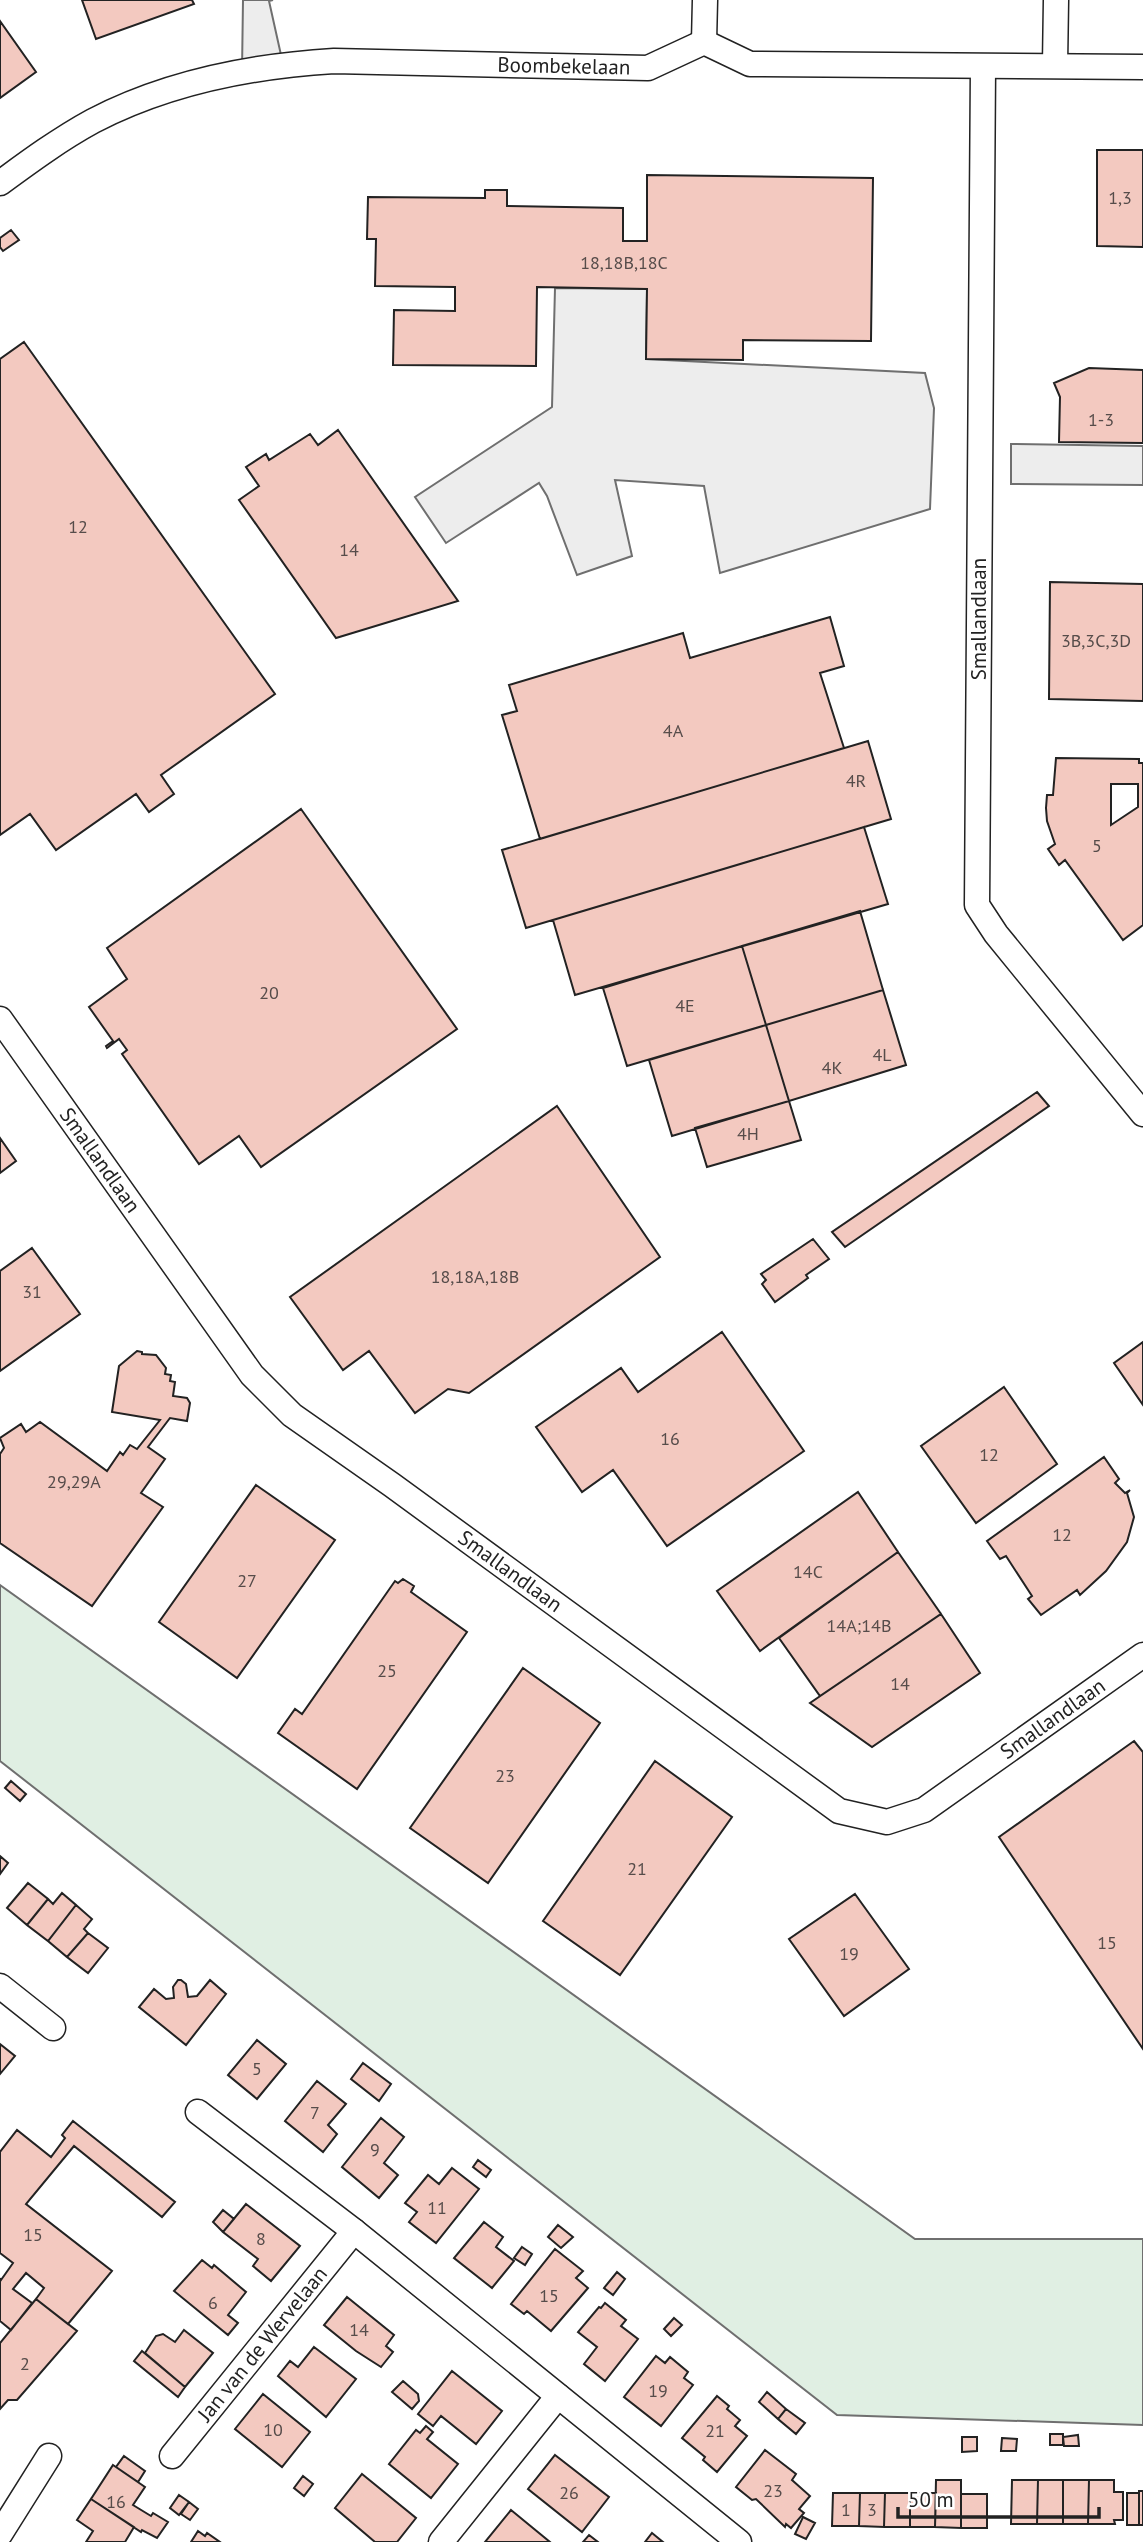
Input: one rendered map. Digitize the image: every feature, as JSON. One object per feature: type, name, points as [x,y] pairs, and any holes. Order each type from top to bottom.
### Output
[{"type":"street","points":[[705,0],[704,41],[750,64],[1143,67]]},
{"type":"street","points":[[1055,65],[1056,0]]},
{"type":"street","name":"Boombekelaan","points":[[0,183],[92,122],[134,102],[184,85],[242,71],[283,64],[334,61],[648,68],[704,41]]},
{"type":"street","name":"Smallandlaan","points":[[983,67],[977,905],[996,934],[1143,1114]]},
{"type":"street","name":"Smallandlaan","points":[[0,1019],[252,1375],[292,1415],[404,1493],[839,1811],[887,1822],[924,1810],[1143,1655]]},
{"type":"street","points":[[0,1986],[54,2028]]},
{"type":"street","points":[[198,2112],[354,2231],[739,2542]]},
{"type":"street","name":"Jan van de Wervelaan","points":[[172,2456],[354,2231]]},
{"type":"street","points":[[441,2542],[558,2396]]},
{"type":"street","points":[[0,2535],[49,2456]]},
{"type":"green space","points":[[0,1585],[915,2239],[1143,2239],[1143,2425],[837,2415],[0,1761]]},
{"type":"shaded area","points":[[243,0],[273,0],[269,1],[283,64],[242,71]]},
{"type":"shaded area","points":[[555,288],[647,289],[646,359],[925,373],[934,408],[930,509],[720,573],[704,486],[615,480],[632,556],[577,575],[547,496],[539,483],[446,543],[415,497],[552,407]]},
{"type":"shaded area","points":[[1011,444],[1143,446],[1143,485],[1011,484]]},
{"type":"building","points":[[82,0],[192,0],[194,4],[96,39]]},
{"type":"building","points":[[0,21],[36,72],[0,98]]},
{"type":"building","points":[[1097,150],[1143,150],[1143,247],[1097,246]]},
{"type":"building","points":[[647,175],[873,178],[871,341],[743,340],[743,360],[646,359],[647,289],[537,287],[536,366],[393,365],[394,310],[455,311],[455,287],[375,286],[376,239],[367,239],[368,197],[485,198],[485,190],[507,190],[507,206],[623,208],[623,241],[647,241]]},
{"type":"building","points":[[11,230],[19,240],[3,251],[0,238]]},
{"type":"building","points":[[24,342],[275,694],[161,775],[174,794],[149,812],[136,794],[56,850],[30,814],[0,835],[0,359]]},
{"type":"building","points":[[1089,368],[1143,370],[1143,443],[1059,442],[1060,397],[1054,383]]},
{"type":"building","points":[[338,430],[458,601],[336,638],[239,500],[259,486],[246,467],[266,454],[269,460],[310,434],[318,445]]},
{"type":"building","points":[[1050,582],[1143,584],[1143,701],[1049,699]]},
{"type":"building","points":[[830,617],[844,666],[820,673],[844,748],[540,839],[502,715],[517,711],[509,685],[683,633],[690,658]]},
{"type":"building","points":[[868,741],[891,819],[526,928],[502,850]]},
{"type":"building","points":[[1056,758],[1139,759],[1139,763],[1143,763],[1143,925],[1123,940],[1065,860],[1059,865],[1048,849],[1055,844],[1047,821],[1046,808],[1047,795],[1053,795]],"holes":[[[1111,784],[1138,784],[1138,807],[1111,825]]]},
{"type":"building","points":[[301,809],[457,1029],[261,1167],[239,1136],[199,1164],[122,1054],[127,1050],[119,1039],[107,1048],[113,1041],[89,1007],[127,979],[107,948]]},
{"type":"building","points":[[864,827],[888,904],[575,995],[553,920]]},
{"type":"building","points":[[860,911],[883,990],[766,1025],[742,946]]},
{"type":"building","points":[[742,946],[766,1025],[627,1066],[603,988]]},
{"type":"building","points":[[883,990],[906,1065],[789,1101],[766,1025]]},
{"type":"building","points":[[766,1025],[789,1101],[672,1136],[649,1060]]},
{"type":"building","points":[[1037,1092],[1049,1106],[845,1247],[832,1232]]},
{"type":"building","points":[[789,1101],[801,1140],[707,1167],[695,1128]]},
{"type":"building","points":[[557,1106],[660,1257],[469,1393],[448,1389],[415,1413],[369,1351],[343,1370],[290,1297]]},
{"type":"building","points":[[0,1138],[16,1161],[0,1173]]},
{"type":"building","points":[[813,1239],[829,1259],[775,1302],[762,1284],[766,1280],[761,1274]]},
{"type":"building","points":[[32,1248],[80,1314],[0,1371],[0,1271]]},
{"type":"building","points":[[722,1332],[804,1451],[667,1546],[613,1470],[582,1492],[536,1427],[621,1368],[638,1392]]},
{"type":"building","points":[[1143,1342],[1143,1405],[1114,1363]]},
{"type":"building","points":[[137,1351],[156,1355],[166,1368],[165,1374],[171,1375],[170,1381],[175,1382],[173,1396],[187,1398],[190,1403],[187,1421],[170,1418],[148,1447],[165,1459],[141,1493],[163,1507],[92,1606],[0,1543],[0,1454],[4,1448],[0,1438],[21,1424],[26,1432],[40,1422],[107,1471],[120,1452],[123,1455],[130,1445],[137,1449],[160,1420],[112,1412],[119,1366]]},
{"type":"building","points":[[1004,1387],[1057,1464],[976,1523],[921,1446]]},
{"type":"building","points":[[1104,1457],[1119,1479],[1115,1483],[1125,1493],[1130,1490],[1127,1493],[1134,1517],[1127,1542],[1106,1571],[1080,1595],[1077,1590],[1041,1615],[1028,1599],[1032,1596],[1006,1556],[1000,1559],[987,1541]]},
{"type":"building","points":[[256,1485],[335,1540],[237,1678],[159,1622]]},
{"type":"building","points":[[858,1492],[898,1552],[760,1651],[717,1591]]},
{"type":"building","points":[[898,1552],[941,1614],[820,1696],[779,1638]]},
{"type":"building","points":[[403,1579],[414,1586],[411,1592],[467,1632],[357,1789],[278,1733],[295,1709],[302,1714],[395,1581],[398,1583]]},
{"type":"building","points":[[941,1614],[980,1673],[872,1747],[810,1703]]},
{"type":"building","points":[[523,1668],[600,1723],[488,1883],[410,1828]]},
{"type":"building","points":[[1134,1741],[1143,1752],[1143,2049],[999,1837]]},
{"type":"building","points":[[655,1761],[732,1817],[620,1975],[543,1921]]},
{"type":"building","points":[[11,1781],[26,1794],[20,1801],[5,1788]]},
{"type":"building","points":[[0,1856],[8,1863],[0,1874]]},
{"type":"building","points":[[28,1883],[48,1899],[27,1925],[7,1908]]},
{"type":"building","points":[[62,1893],[76,1905],[48,1941],[27,1925],[48,1899],[53,1904]]},
{"type":"building","points":[[855,1894],[909,1969],[844,2016],[789,1939]]},
{"type":"building","points":[[76,1905],[92,1919],[84,1929],[88,1933],[67,1957],[48,1941]]},
{"type":"building","points":[[88,1933],[108,1948],[88,1973],[67,1957]]},
{"type":"building","points":[[178,1980],[186,1984],[188,1997],[197,1996],[210,1980],[226,1994],[186,2045],[139,2007],[154,1989],[166,1999],[174,1998],[173,1987]]},
{"type":"building","points":[[257,2040],[286,2064],[257,2099],[228,2075]]},
{"type":"building","points":[[0,2044],[15,2056],[0,2074]]},
{"type":"building","points":[[363,2063],[391,2084],[379,2101],[351,2079]]},
{"type":"building","points":[[317,2081],[346,2104],[328,2125],[337,2134],[323,2152],[285,2121]]},
{"type":"building","points":[[381,2118],[404,2137],[384,2163],[398,2175],[379,2198],[342,2167]]},
{"type":"building","points":[[73,2121],[175,2202],[162,2217],[74,2146],[26,2204],[112,2271],[68,2324],[36,2299],[44,2288],[26,2273],[13,2289],[32,2303],[11,2330],[0,2321],[0,2279],[13,2263],[0,2253],[0,2152],[17,2130],[51,2157]]},
{"type":"building","points":[[478,2160],[491,2170],[486,2177],[473,2167]]},
{"type":"building","points":[[452,2168],[479,2189],[436,2243],[409,2222],[417,2212],[405,2203],[428,2175],[439,2184]]},
{"type":"building","points":[[246,2204],[300,2246],[271,2281],[253,2266],[258,2259],[223,2232]]},
{"type":"building","points":[[223,2210],[234,2219],[223,2232],[213,2222]]},
{"type":"building","points":[[484,2222],[503,2237],[496,2247],[514,2261],[492,2288],[454,2258]]},
{"type":"building","points":[[558,2225],[573,2237],[561,2248],[548,2237]]},
{"type":"building","points":[[522,2247],[532,2254],[525,2265],[514,2258]]},
{"type":"building","points":[[555,2249],[583,2271],[576,2278],[588,2288],[551,2331],[527,2311],[524,2314],[511,2304]]},
{"type":"building","points":[[202,2260],[212,2268],[214,2265],[246,2292],[228,2315],[238,2323],[228,2335],[174,2291]]},
{"type":"building","points":[[617,2272],[625,2279],[613,2295],[604,2288]]},
{"type":"building","points":[[347,2297],[394,2335],[386,2346],[393,2352],[381,2367],[324,2325]]},
{"type":"building","points":[[36,2299],[77,2331],[17,2400],[8,2400],[0,2409],[0,2343]]},
{"type":"building","points":[[605,2303],[626,2320],[621,2326],[638,2339],[605,2381],[584,2364],[597,2347],[578,2332]]},
{"type":"building","points":[[674,2318],[682,2325],[671,2336],[664,2329]]},
{"type":"building","points":[[184,2330],[213,2353],[185,2387],[145,2353],[156,2336],[163,2334],[175,2342]]},
{"type":"building","points":[[314,2347],[356,2379],[326,2417],[278,2376],[290,2361],[298,2367]]},
{"type":"building","points":[[142,2351],[185,2387],[178,2397],[134,2361]]},
{"type":"building","points":[[656,2356],[665,2363],[670,2357],[688,2372],[684,2378],[693,2385],[661,2426],[624,2397]]},
{"type":"building","points":[[452,2371],[502,2411],[476,2444],[441,2416],[433,2426],[418,2414]]},
{"type":"building","points":[[403,2381],[418,2394],[419,2401],[412,2409],[392,2392]]},
{"type":"building","points":[[767,2392],[786,2409],[778,2419],[759,2402]]},
{"type":"building","points":[[263,2394],[310,2432],[282,2467],[235,2429]]},
{"type":"building","points":[[717,2396],[740,2420],[735,2426],[747,2436],[717,2472],[703,2460],[705,2457],[682,2438]]},
{"type":"building","points":[[786,2409],[805,2423],[796,2434],[778,2419]]},
{"type":"building","points":[[426,2426],[433,2432],[427,2439],[458,2464],[431,2498],[389,2464],[416,2430],[420,2433]]},
{"type":"building","points":[[1050,2434],[1063,2434],[1063,2445],[1050,2445]]},
{"type":"building","points":[[1078,2435],[1079,2446],[1064,2446],[1063,2437]]},
{"type":"building","points":[[962,2437],[977,2437],[977,2451],[962,2452]]},
{"type":"building","points":[[1002,2438],[1017,2439],[1016,2451],[1001,2451]]},
{"type":"building","points":[[765,2450],[796,2474],[792,2480],[810,2496],[799,2509],[804,2513],[791,2528],[786,2524],[785,2527],[756,2499],[752,2500],[736,2487]]},
{"type":"building","points":[[555,2455],[609,2497],[582,2532],[528,2489]]},
{"type":"building","points":[[124,2456],[145,2471],[138,2482],[116,2467]]},
{"type":"building","points":[[113,2465],[145,2487],[133,2505],[168,2522],[157,2538],[142,2530],[141,2532],[91,2499]]},
{"type":"building","points":[[362,2474],[416,2518],[397,2542],[375,2542],[335,2508]]},
{"type":"building","points":[[303,2476],[313,2484],[304,2496],[294,2488]]},
{"type":"building","points":[[936,2480],[961,2480],[961,2528],[935,2527]]},
{"type":"building","points":[[1012,2480],[1038,2480],[1037,2524],[1011,2524]]},
{"type":"building","points":[[1038,2480],[1063,2480],[1063,2524],[1037,2524]]},
{"type":"building","points":[[1063,2480],[1089,2480],[1088,2524],[1063,2524]]},
{"type":"building","points":[[1089,2480],[1114,2480],[1114,2492],[1123,2492],[1123,2520],[1114,2520],[1115,2524],[1088,2524]]},
{"type":"building","points":[[1139,2491],[1143,2491],[1143,2525],[1139,2525]]},
{"type":"building","points":[[833,2493],[860,2493],[859,2526],[832,2526]]},
{"type":"building","points":[[860,2493],[885,2493],[884,2527],[859,2526]]},
{"type":"building","points":[[885,2493],[910,2493],[910,2527],[884,2527]]},
{"type":"building","points":[[910,2493],[936,2493],[935,2527],[910,2527]]},
{"type":"building","points":[[1127,2493],[1139,2493],[1139,2525],[1127,2525]]},
{"type":"building","points":[[961,2494],[987,2494],[987,2528],[961,2528]]},
{"type":"building","points":[[179,2495],[189,2502],[179,2515],[170,2508]]},
{"type":"building","points":[[91,2499],[134,2527],[125,2542],[86,2542],[93,2531],[77,2520]]},
{"type":"building","points":[[189,2502],[198,2509],[190,2520],[181,2514]]},
{"type":"building","points":[[511,2510],[550,2542],[485,2542]]},
{"type":"building","points":[[803,2517],[815,2523],[806,2539],[795,2534]]},
{"type":"building","points":[[198,2531],[205,2536],[207,2533],[220,2542],[191,2542]]},
{"type":"building","points":[[652,2533],[663,2542],[645,2542]]},
{"type":"building","points":[[589,2535],[598,2542],[583,2542]]}]
